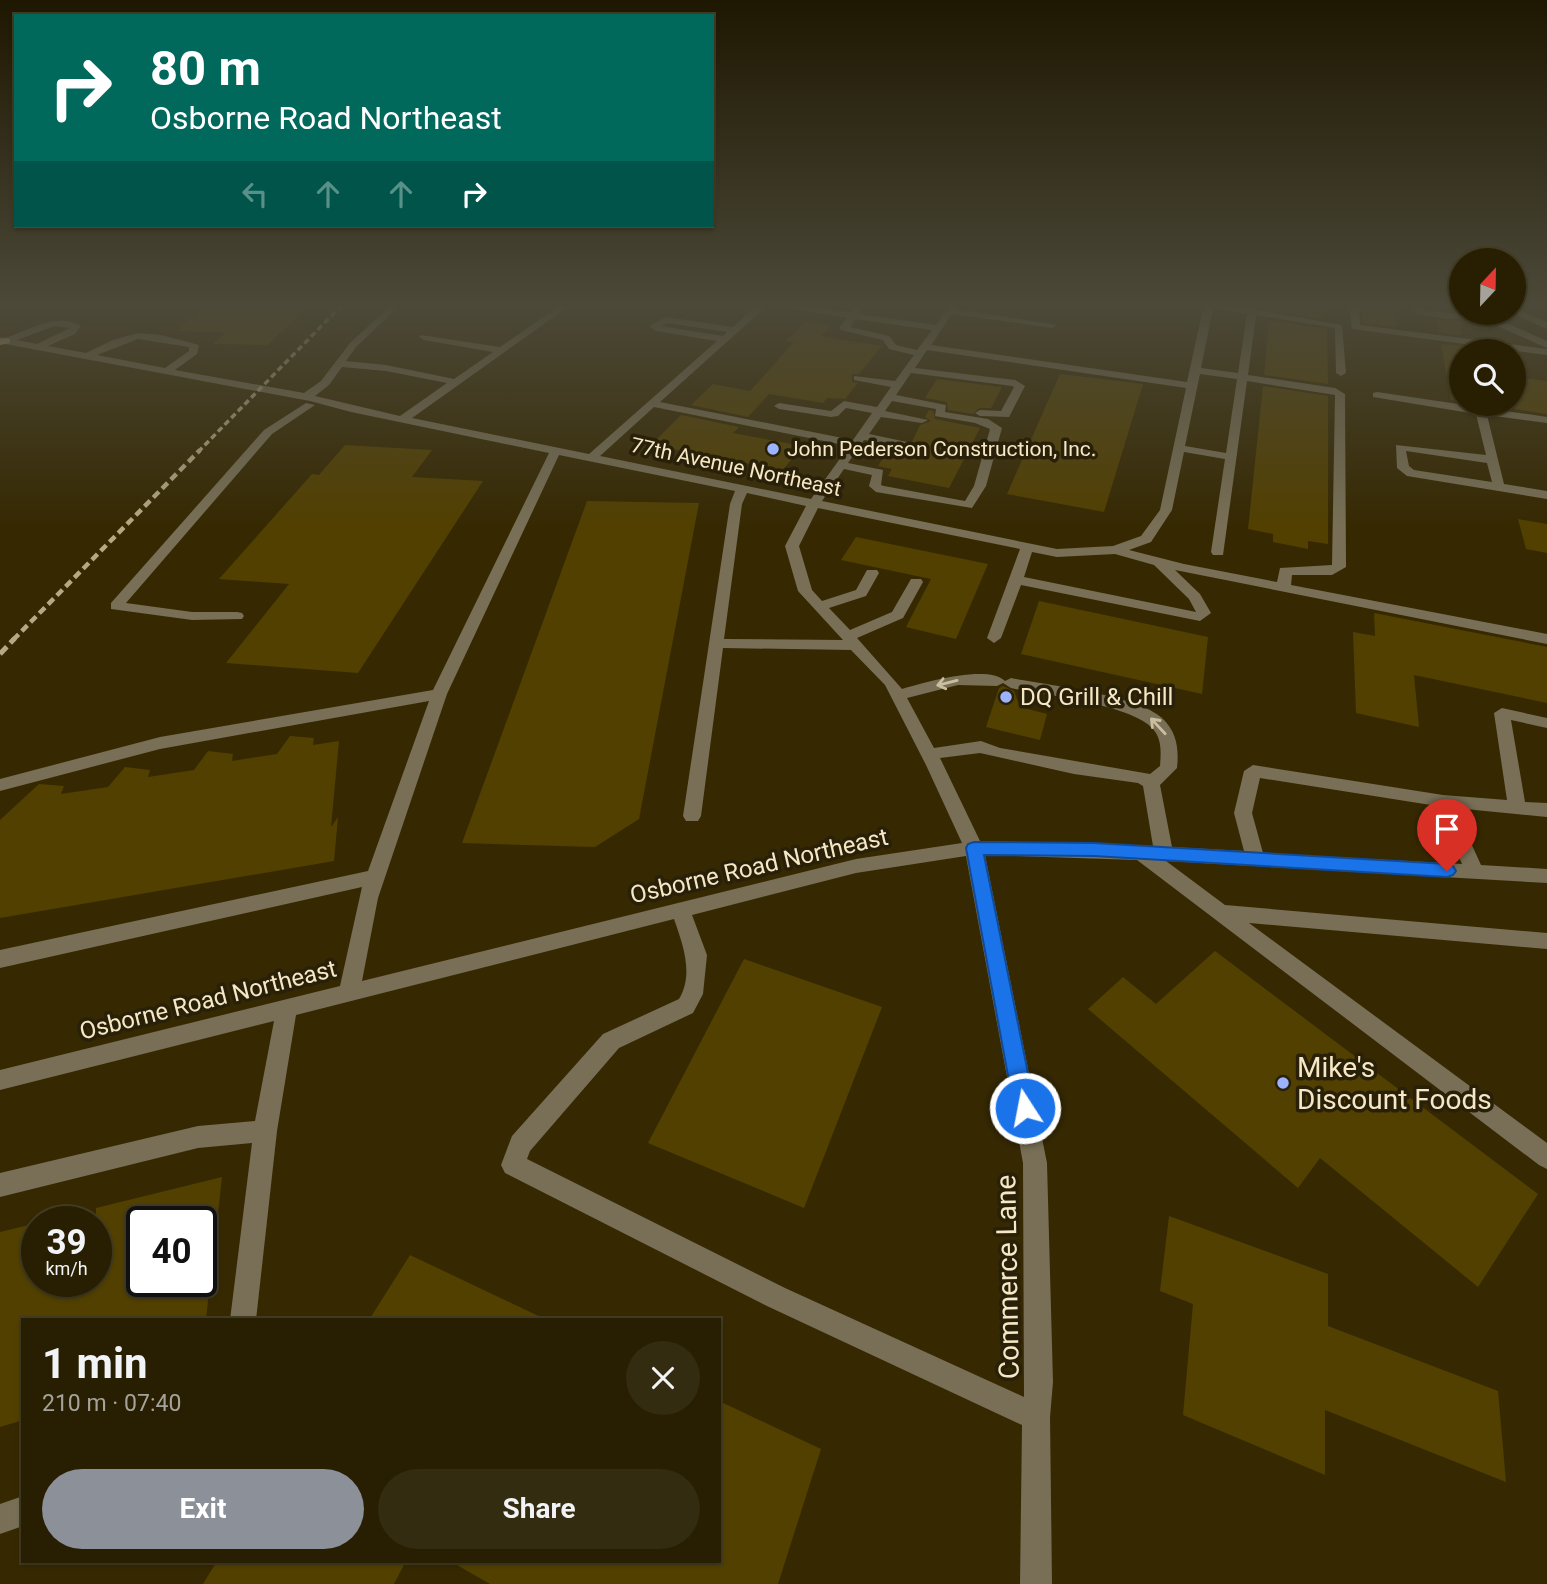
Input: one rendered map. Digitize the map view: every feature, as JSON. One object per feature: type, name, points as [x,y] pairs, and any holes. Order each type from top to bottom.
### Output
[{"type":"street","name":"77th Avenue Northeast","points":[[185,378],[874,515],[956,518],[1028,547],[1057,552],[1115,550]]},
{"type":"street","points":[[237,617],[192,616],[116,606],[268,432],[308,401],[329,378]]},
{"type":"street","points":[[436,378],[456,382]]},
{"type":"street","points":[[402,419],[462,378]]},
{"type":"street","points":[[592,457],[682,378]]},
{"type":"street","points":[[858,378],[898,385]]},
{"type":"street","name":"Commerce Lane","points":[[903,378],[814,503],[792,546],[805,591],[891,683],[974,848],[1035,1163],[1039,1382],[1036,1417],[1036,1584]]},
{"type":"street","points":[[890,397],[1005,415],[1020,386],[982,378]]},
{"type":"street","points":[[1130,378],[1192,386]]},
{"type":"street","points":[[1115,550],[1146,539],[1166,510],[1194,378]]},
{"type":"street","points":[[1217,552],[1244,378]]},
{"type":"street","points":[[1250,378],[1340,394],[1339,567],[1332,571],[1285,571],[1284,587]]},
{"type":"street","points":[[1377,395],[1449,406]]},
{"type":"street","points":[[653,404],[859,440],[903,444]]},
{"type":"street","points":[[779,406],[834,414],[844,404],[922,420]]},
{"type":"street","points":[[842,465],[880,472],[876,486],[956,518],[980,486],[996,428],[976,420],[939,414],[942,407]]},
{"type":"street","points":[[1482,416],[1499,487]]},
{"type":"street","points":[[1518,416],[1547,420]]},
{"type":"street","points":[[1493,460],[1400,447],[1403,468],[1411,473],[1547,495]]},
{"type":"street","points":[[1179,448],[1232,457]]},
{"type":"street","points":[[349,992],[368,898],[439,694],[556,450]]},
{"type":"street","points":[[692,816],[736,504],[743,488]]},
{"type":"street","points":[[874,515],[891,491]]},
{"type":"street","points":[[994,638],[1028,547]]},
{"type":"street","points":[[1115,550],[1284,587],[1547,639]]},
{"type":"street","points":[[1014,579],[1200,617],[1204,613],[1195,597],[1157,560]]},
{"type":"street","points":[[820,606],[861,593],[872,573]]},
{"type":"street","points":[[716,643],[852,641],[898,615],[916,582]]},
{"type":"street","points":[[898,695],[958,680],[1004,682],[1127,708],[1153,719],[1166,733],[1171,749],[1168,768],[1151,782]]},
{"type":"street","points":[[0,785],[160,743],[439,694]]},
{"type":"street","points":[[1517,808],[1502,713],[1547,723]]},
{"type":"street","points":[[929,754],[981,747],[997,753],[1074,768],[1142,777],[1151,782]]},
{"type":"street","points":[[1255,859],[1243,813],[1253,771],[1443,801],[1547,810]]},
{"type":"street","points":[[1151,782],[1164,854]]},
{"type":"street","points":[[1443,801],[1475,872]]},
{"type":"street","name":"Osborne Road Northeast","points":[[0,1080],[856,866],[974,848],[1140,852],[1547,876]]},
{"type":"street","points":[[1140,852],[1547,1157]]},
{"type":"street","points":[[0,960],[377,876]]},
{"type":"street","points":[[680,910],[697,955],[693,994],[687,1006],[611,1041],[520,1144],[513,1165],[776,1297],[1036,1417]]},
{"type":"street","points":[[1219,912],[1547,940]]},
{"type":"street","points":[[243,1318],[265,1131],[286,1007]]},
{"type":"street","points":[[0,1185],[198,1137],[265,1131]]},
{"type":"street","points":[[0,1519],[21,1512]]},
{"type":"building","points":[[762,378],[852,378],[852,382],[858,383],[845,399],[827,398],[823,403],[769,394],[748,417],[691,405],[713,384],[750,391]]},
{"type":"building","points":[[1058,378],[1093,378],[1143,384],[1104,512],[1007,494]]},
{"type":"building","points":[[1285,378],[1328,378],[1328,384]]},
{"type":"building","points":[[1526,378],[1547,381],[1547,414],[1526,411]]},
{"type":"building","points":[[937,379],[1002,387],[991,408],[979,408],[973,414],[948,410],[947,402],[925,398]]},
{"type":"building","points":[[1263,386],[1328,396],[1328,544],[1308,541],[1308,549],[1273,542],[1273,534],[1248,529]]},
{"type":"building","points":[[929,410],[933,411],[935,419],[980,428],[949,488],[888,476],[892,469],[878,466],[889,449],[904,451],[909,448],[920,425],[931,421],[925,417]]},
{"type":"building","points":[[681,415],[739,427],[733,433],[802,446],[783,470],[651,445]]},
{"type":"building","points":[[345,445],[432,450],[412,477],[483,481],[358,673],[226,663],[289,584],[219,579],[312,474],[319,475]]},
{"type":"building","points":[[587,501],[699,503],[639,819],[595,847],[462,843]]},
{"type":"building","points":[[1518,519],[1547,524],[1547,553],[1526,549]]},
{"type":"building","points":[[856,537],[988,564],[956,639],[906,627],[931,579],[841,560]]},
{"type":"building","points":[[1039,601],[1208,637],[1202,694],[1021,654]]},
{"type":"building","points":[[1374,613],[1547,647],[1547,703],[1414,675],[1419,727],[1356,713],[1353,632],[1375,636]]},
{"type":"building","name":"DQ Grill & Chill","points":[[1003,686],[1014,691],[1020,707],[1047,714],[1040,740],[986,727],[999,688]]},
{"type":"building","points":[[290,736],[314,738],[313,745],[339,741],[331,827],[338,817],[334,861],[0,918],[0,820],[39,784],[64,786],[61,794],[108,787],[125,767],[150,770],[148,777],[194,770],[208,751],[233,754],[232,761],[277,754]]},
{"type":"building","name":"Mike's Discount Foods","points":[[1215,951],[1538,1194],[1478,1287],[1320,1158],[1298,1188],[1088,1009],[1123,977],[1156,1004]]},
{"type":"building","points":[[744,959],[882,1007],[804,1208],[648,1143]]},
{"type":"building","points":[[222,1177],[217,1223],[217,1206],[126,1206],[126,1297],[208,1297],[206,1318],[21,1318],[21,1421],[0,1427],[0,1232],[21,1227],[21,1297],[112,1297],[112,1206],[104,1206]]},
{"type":"building","points":[[1169,1216],[1328,1274],[1328,1326],[1498,1391],[1506,1482],[1325,1410],[1325,1475],[1183,1415],[1193,1304],[1160,1291]]},
{"type":"building","points":[[410,1255],[543,1318],[370,1318]]},
{"type":"building","points":[[721,1402],[821,1449],[778,1584],[490,1584],[453,1563],[721,1563]]},
{"type":"building","points":[[216,1563],[405,1563],[394,1584],[203,1584]]},
{"type":"railway","points":[[198,452],[271,378]]},
{"type":"railway","points":[[13,640],[200,450]]},
{"type":"railway","points":[[0,654],[15,638]]},
{"type":"place","name":"John Pederson Construction, Inc.","points":[[773,449]]},
{"type":"place","name":"DQ Grill & Chill","points":[[1006,697]]},
{"type":"place","name":"Mike's Discount Foods","points":[[1283,1083]]},
{"type":"route","points":[[1025,1108],[974,848],[1094,850],[1447,871]]}]
